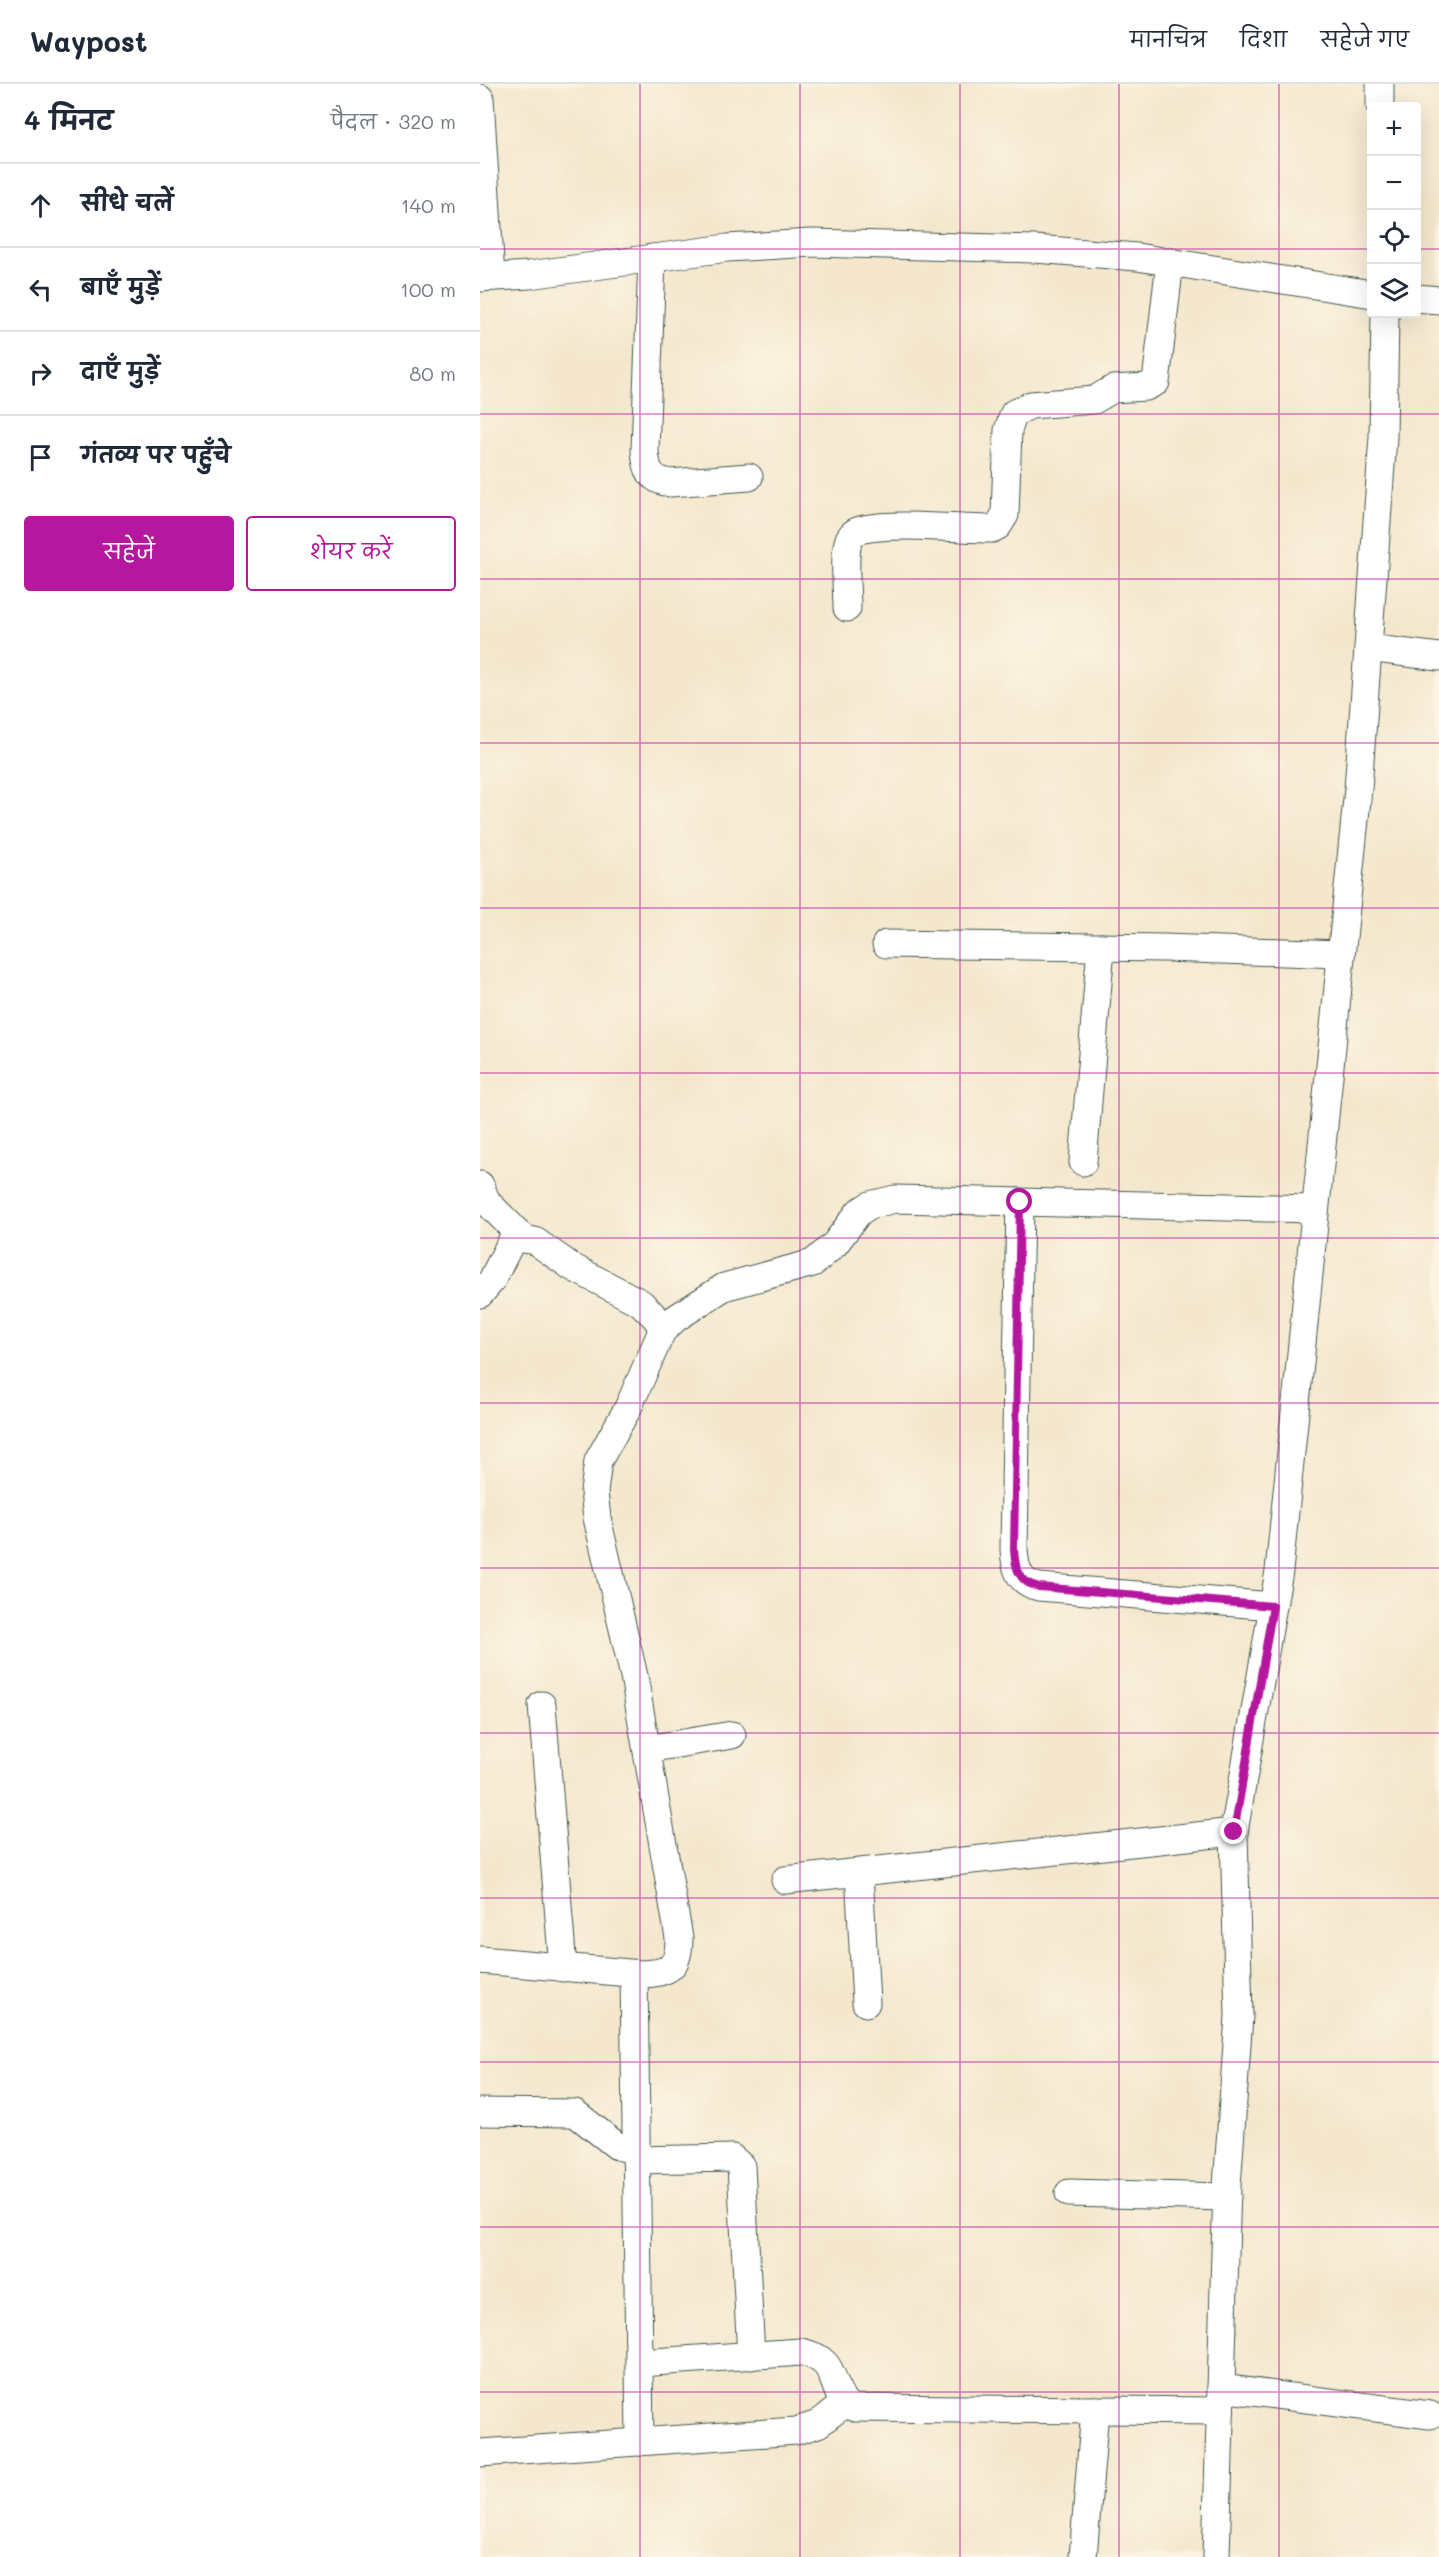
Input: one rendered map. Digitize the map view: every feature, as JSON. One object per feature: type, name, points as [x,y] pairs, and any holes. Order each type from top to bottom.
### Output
[{"type":"street","points":[[1380,84],[1380,102]]},
{"type":"street","points":[[480,98],[485,278],[762,245],[812,243],[1035,249],[1170,262],[1367,293]]},
{"type":"street","points":[[652,258],[645,450],[647,468],[659,481],[670,483],[749,477]]},
{"type":"street","points":[[847,608],[847,550],[849,539],[855,532],[864,529],[893,527],[992,529],[999,526],[1005,516],[1008,429],[1014,413],[1031,405],[1094,400],[1113,389],[1146,387],[1156,382],[1170,262]]},
{"type":"street","points":[[1421,298],[1439,300]]},
{"type":"street","points":[[1216,2557],[1227,2197],[1239,2016],[1234,1832],[1279,1571],[1358,789],[1383,437],[1385,318]]},
{"type":"street","points":[[1368,648],[1439,657]]},
{"type":"street","points":[[886,944],[1341,954]]},
{"type":"street","points":[[1083,1161],[1101,947]]},
{"type":"street","points":[[480,1185],[487,1202],[523,1238]]},
{"type":"street","points":[[480,1960],[654,1974],[667,1970],[675,1964],[679,1953],[634,1676],[597,1518],[594,1474],[598,1461],[640,1383],[662,1331],[676,1318],[724,1287],[813,1263],[835,1244],[850,1221],[870,1206],[895,1199],[1314,1209]]},
{"type":"street","points":[[1020,1202],[1014,1549],[1015,1563],[1022,1579],[1029,1585],[1039,1587],[1273,1606]]},
{"type":"street","points":[[480,1294],[492,1280],[511,1242],[516,1238],[523,1238],[535,1241],[572,1267],[641,1303],[658,1320],[662,1331]]},
{"type":"street","points":[[542,1705],[563,1968]]},
{"type":"street","points":[[647,1749],[732,1735]]},
{"type":"street","points":[[785,1880],[1234,1832]]},
{"type":"street","points":[[859,1873],[867,2003]]},
{"type":"street","points":[[634,1974],[640,2442]]},
{"type":"street","points":[[480,2112],[575,2113],[617,2146],[636,2155],[732,2158],[741,2166],[751,2356]]},
{"type":"street","points":[[1070,2193],[1227,2197]]},
{"type":"street","points":[[639,2363],[801,2352],[816,2355],[826,2361],[844,2404],[855,2408],[1095,2410],[1221,2399],[1430,2415]]},
{"type":"street","points":[[480,2453],[796,2431],[818,2424],[844,2404]]},
{"type":"street","points":[[1083,2557],[1095,2410]]},
{"type":"route","points":[[1020,1202],[1014,1549],[1017,1571],[1029,1585],[1039,1587],[1273,1606],[1234,1832]]}]
